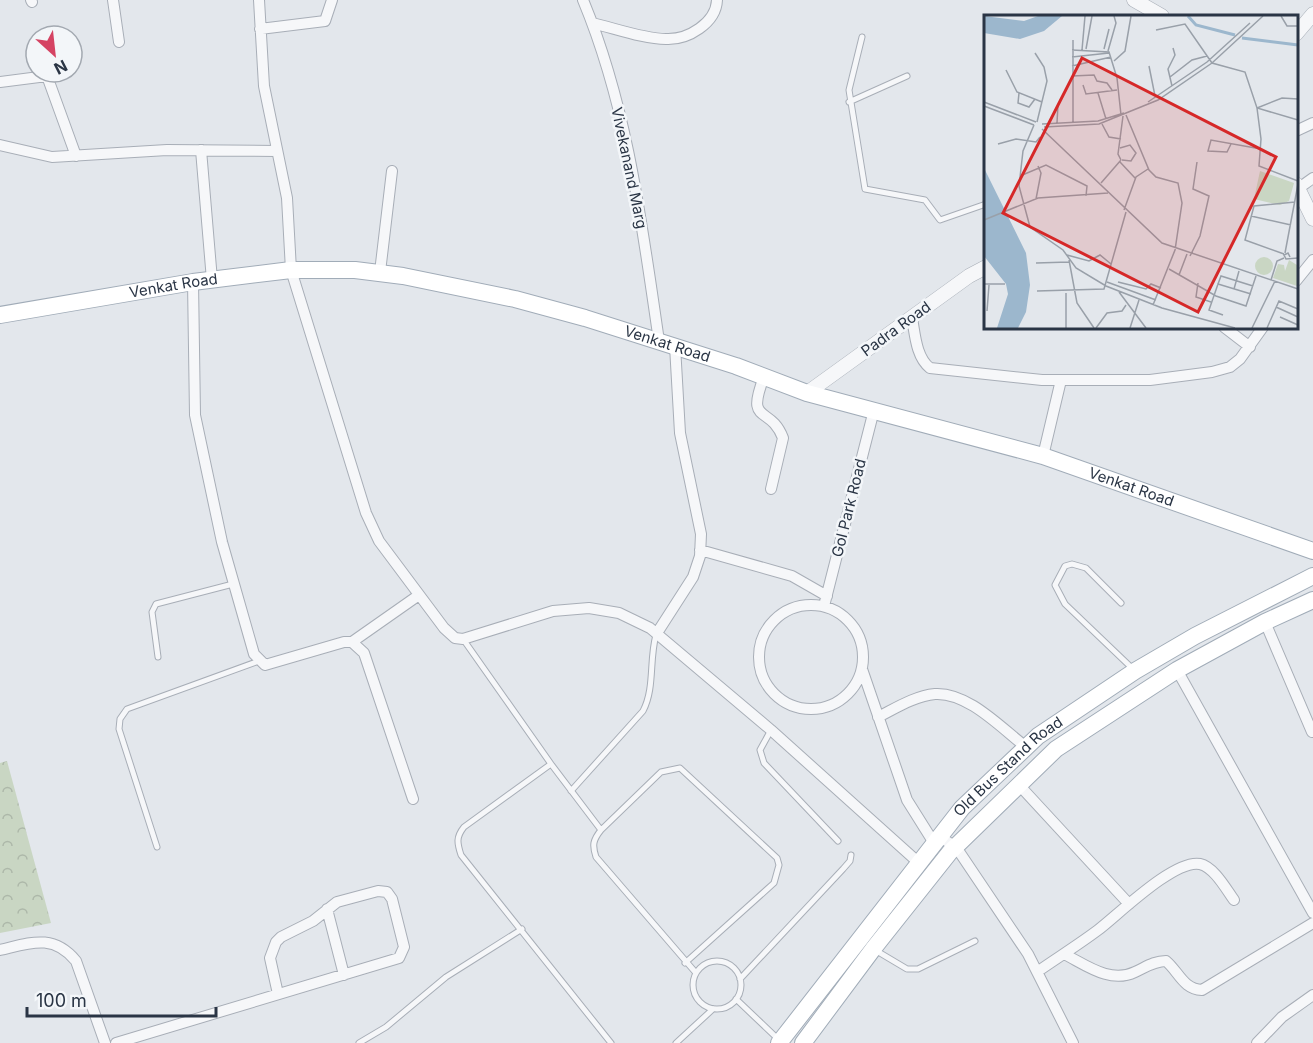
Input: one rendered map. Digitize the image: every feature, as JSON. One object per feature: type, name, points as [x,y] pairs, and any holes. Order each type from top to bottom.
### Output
[{"type":"main road","name":"Venkat Road","points":[[0,315],[194,282],[291,270],[380,272],[515,298],[667,343],[807,393],[1042,456],[1313,551]]},
{"type":"main road","name":"Old Bus Stand Road","points":[[780,1042],[962,808],[1038,736],[1135,671],[1195,636],[1313,576]]},
{"type":"main road","name":"Old Bus Stand Road","points":[[812,1039],[873,949],[956,847],[1056,748],[1177,670],[1264,622],[1313,600]]},
{"type":"street","points":[[113,0],[119,42]]},
{"type":"street","points":[[259,0],[264,86],[287,198],[291,270],[366,513],[379,541],[448,633],[463,639],[553,611],[588,608],[619,613],[657,633],[771,730],[919,863]]},
{"type":"street","points":[[260,29],[324,21],[328,16],[332,0]]},
{"type":"street","name":"Vivekanand Marg","points":[[582,0],[602,49],[635,185],[667,343],[680,433],[701,534],[700,550],[693,577],[657,633]]},
{"type":"street","points":[[592,23],[669,39],[710,21],[717,0]]},
{"type":"street","points":[[1134,0],[1160,15]]},
{"type":"street","points":[[1298,32],[1313,14]]},
{"type":"street","points":[[0,82],[47,76],[76,156]]},
{"type":"street","points":[[1298,130],[1313,123]]},
{"type":"street","points":[[0,146],[36,155],[76,156],[201,150],[277,151]]},
{"type":"street","points":[[201,150],[213,280]]},
{"type":"street","points":[[380,272],[392,171]]},
{"type":"street","points":[[1313,178],[1298,186],[1313,219]]},
{"type":"street","points":[[1298,279],[1313,260]]},
{"type":"street","name":"Padra Road","points":[[807,393],[984,268]]},
{"type":"street","points":[[194,282],[195,415],[234,584],[254,654],[259,661],[271,664],[344,642],[352,642],[419,595]]},
{"type":"street","points":[[912,318],[919,352],[923,363],[930,368],[1060,380],[1150,380],[1212,372],[1230,367],[1250,347],[1262,328]]},
{"type":"street","points":[[1225,328],[1250,347]]},
{"type":"street","points":[[764,377],[756,399],[757,408],[774,422],[783,438],[771,489]]},
{"type":"street","points":[[1042,456],[1060,380]]},
{"type":"street","name":"Gol Park Road","points":[[826,601],[874,410]]},
{"type":"street","points":[[700,550],[792,576],[843,615],[856,630],[863,650],[862,669],[907,800],[919,822],[937,840],[956,847],[1028,954],[1073,1043]]},
{"type":"street","points":[[826,601],[804,605],[785,612],[769,625],[760,644],[759,664],[766,683],[779,698],[798,707],[818,708],[837,702],[853,688],[862,669]]},
{"type":"street","points":[[1264,622],[1312,732]]},
{"type":"street","points":[[352,642],[363,653],[413,799]]},
{"type":"street","points":[[1177,670],[1313,913]]},
{"type":"street","points":[[878,717],[914,699],[934,694],[953,695],[971,705],[1026,747]]},
{"type":"street","points":[[1018,785],[1129,904]]},
{"type":"street","points":[[1037,972],[1175,871],[1190,864],[1202,864],[1211,871],[1234,900]]},
{"type":"street","points":[[116,1043],[392,961],[404,953],[392,899],[387,892],[378,891],[337,902],[313,921],[281,937],[276,942],[270,957],[278,994]]},
{"type":"street","points":[[327,909],[344,975]]},
{"type":"street","points":[[1064,954],[1112,977],[1132,974],[1158,961],[1166,961],[1184,984],[1202,990],[1313,923]]},
{"type":"street","points":[[0,950],[38,941],[54,944],[67,951],[76,962],[105,1043]]},
{"type":"street","points":[[1257,1043],[1282,1017],[1313,995]]},
{"type":"lane","points":[[862,37],[851,80],[849,102],[865,189],[925,200],[940,220],[984,205]]},
{"type":"lane","points":[[849,102],[907,76]]},
{"type":"lane","points":[[1121,603],[1086,568],[1078,564],[1065,566],[1057,576],[1055,585],[1065,604],[1135,671]]},
{"type":"lane","points":[[159,657],[152,612],[156,604],[234,584]]},
{"type":"lane","points":[[571,791],[643,711],[649,700],[650,661],[657,633]]},
{"type":"lane","points":[[463,639],[551,764],[602,830]]},
{"type":"lane","points":[[157,847],[122,740],[120,719],[127,709],[259,661]]},
{"type":"lane","points":[[771,730],[760,750],[764,763],[838,841]]},
{"type":"lane","points":[[551,764],[464,827],[458,835],[461,855],[611,1043]]},
{"type":"lane","points":[[685,963],[774,883],[779,865],[777,858],[680,768],[661,772],[602,830],[594,839],[592,846],[596,857],[685,963],[696,973]]},
{"type":"lane","points":[[676,1043],[712,1009],[726,1007],[736,999],[740,979],[843,869],[850,861],[851,855]]},
{"type":"lane","points":[[359,1043],[386,1027],[446,977],[522,929]]},
{"type":"lane","points":[[873,949],[907,969],[918,969],[975,941]]},
{"type":"lane","points":[[712,1009],[696,997],[693,984],[696,973],[708,963],[721,962],[733,968],[740,979]]},
{"type":"lane","points":[[736,999],[780,1042]]},
{"type":"green space","points":[[7,761],[51,923],[0,933],[0,763]]}]
